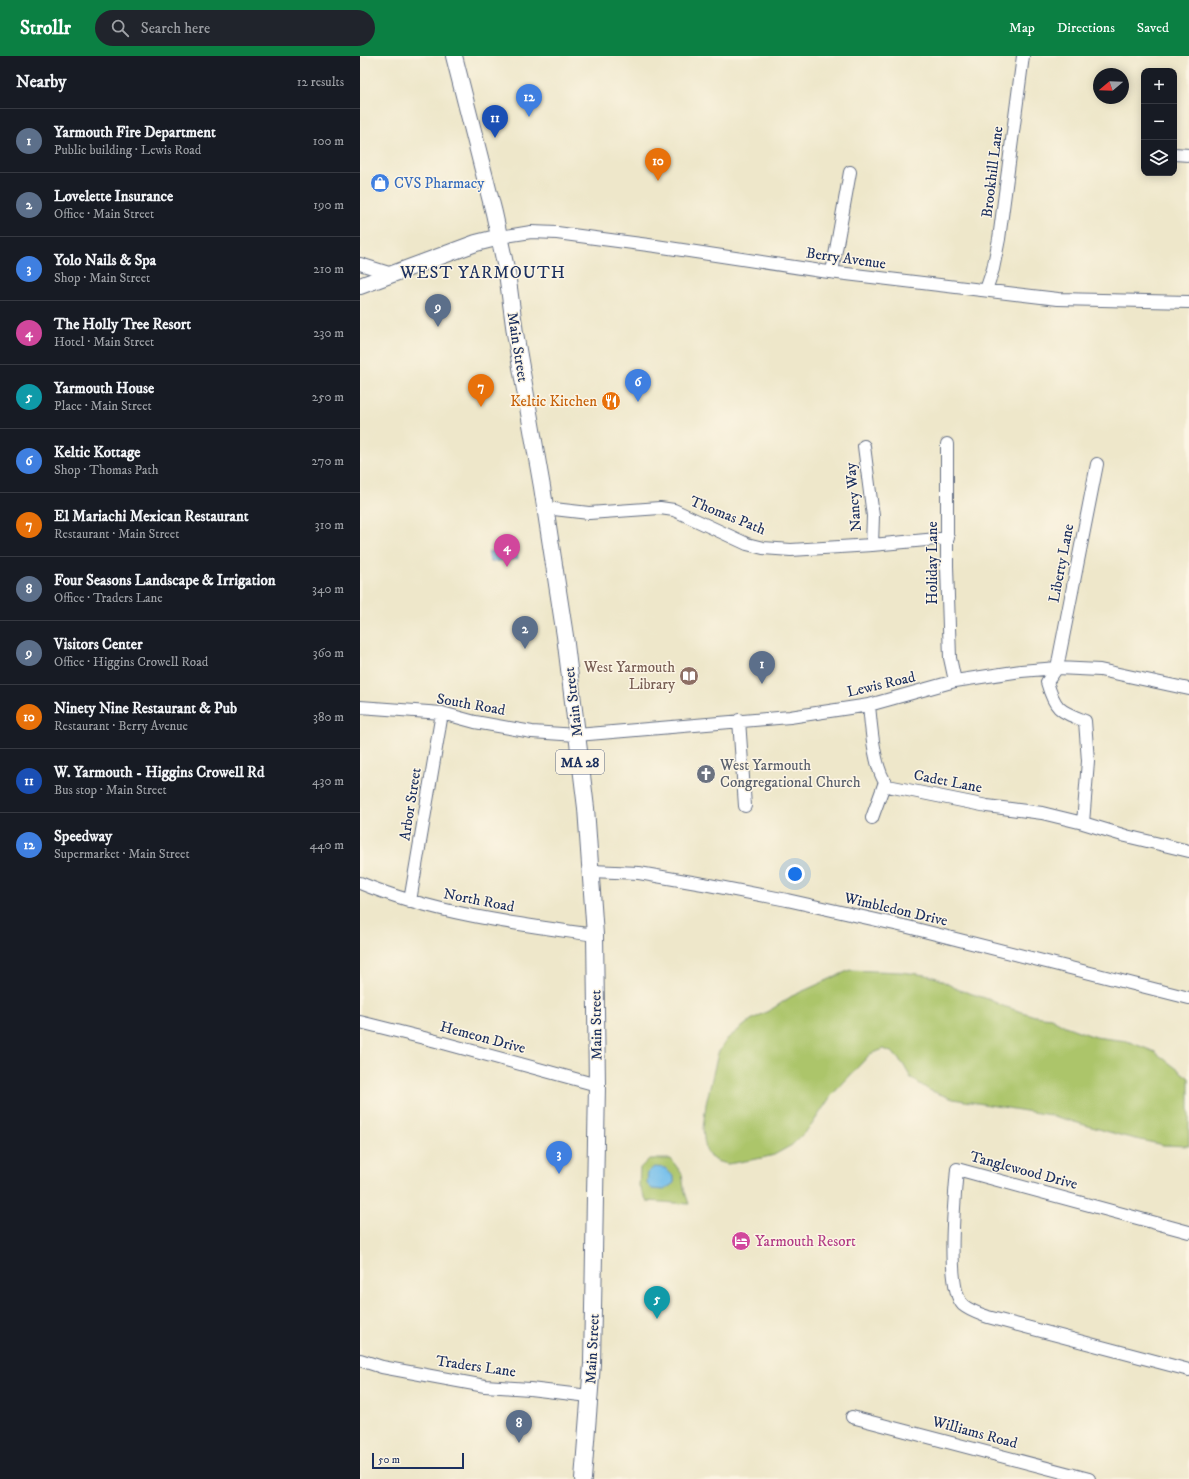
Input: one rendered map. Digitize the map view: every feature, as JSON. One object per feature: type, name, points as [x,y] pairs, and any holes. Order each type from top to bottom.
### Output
[{"type":"main road","name":"Main Street","points":[[454,56],[500,237],[507,273],[515,333],[565,636],[586,808],[595,935],[597,1085],[592,1364],[583,1479]]},
{"type":"main road","points":[[360,286],[476,243],[500,237]]},
{"type":"street","name":"Brookhill Lane","points":[[986,290],[993,269],[999,239],[1023,56]]},
{"type":"street","points":[[1177,154],[1189,155]]},
{"type":"street","points":[[832,272],[850,172]]},
{"type":"street","name":"Berry Avenue","points":[[500,237],[531,232],[557,233],[832,272],[1058,299],[1189,302]]},
{"type":"street","points":[[360,264],[392,274]]},
{"type":"street","name":"Holiday Lane","points":[[947,444],[947,566],[950,658],[955,681]]},
{"type":"street","name":"Nancy Way","points":[[864,446],[873,516],[872,545]]},
{"type":"street","name":"Liberty Lane","points":[[1057,668],[1097,464]]},
{"type":"street","name":"Thomas Path","points":[[545,508],[589,513],[660,508],[674,510],[747,544],[763,548],[791,550],[948,538]]},
{"type":"street","points":[[1057,668],[1047,682],[1052,700],[1063,712],[1086,721],[1088,761],[1083,823]]},
{"type":"street","name":"Lewis Road","points":[[577,735],[739,720],[790,717],[869,706],[955,681],[1022,671],[1057,668],[1100,670],[1189,689]]},
{"type":"street","points":[[869,706],[879,772],[884,782],[872,818]]},
{"type":"street","name":"South Road","points":[[360,707],[442,713],[475,722],[532,732],[577,735]]},
{"type":"street","name":"Arbor Street","points":[[410,901],[442,713]]},
{"type":"street","points":[[739,720],[745,806]]},
{"type":"street","name":"Cadet Lane","points":[[884,782],[888,786],[987,806],[1042,813],[1126,836],[1189,851]]},
{"type":"street","name":"Wimbledon Drive","points":[[591,871],[640,873],[787,900],[908,927],[1189,998]]},
{"type":"street","name":"North Road","points":[[360,883],[410,901],[450,912],[595,935]]},
{"type":"street","name":"Hemeon Drive","points":[[360,1022],[597,1085]]},
{"type":"street","name":"Tanglewood Drive","points":[[1189,1232],[957,1169],[952,1257],[958,1297],[963,1304],[971,1310],[988,1317],[1189,1370]]},
{"type":"street","name":"Traders Lane","points":[[360,1360],[382,1367],[484,1386],[530,1389],[589,1396]]},
{"type":"street","name":"Williams Road","points":[[852,1416],[1090,1479]]},
{"type":"green space","points":[[850,970],[901,972],[926,975],[937,978],[957,989],[988,999],[1003,1006],[1035,1016],[1051,1018],[1065,1026],[1095,1037],[1127,1041],[1155,1052],[1189,1078],[1189,1146],[1163,1145],[1123,1136],[1050,1115],[953,1099],[929,1090],[911,1078],[903,1064],[893,1053],[884,1049],[870,1054],[831,1096],[811,1126],[792,1145],[774,1155],[728,1164],[719,1162],[710,1157],[706,1150],[703,1128],[706,1104],[718,1053],[727,1039],[751,1020],[792,996]]},
{"type":"green space","points":[[649,1159],[671,1159],[682,1174],[684,1189],[689,1204],[647,1201],[639,1186],[640,1168]]},
{"type":"water","points":[[516,547],[518,559],[490,562],[488,552]]},
{"type":"water","points":[[654,1167],[665,1168],[674,1177],[674,1183],[664,1190],[652,1189],[647,1184],[648,1172]]},
{"type":"place","name":"Speedway","points":[[529,117]]},
{"type":"place","name":"W. Yarmouth - Higgins Crowell Rd","points":[[495,138]]},
{"type":"place","name":"Ninety Nine Restaurant & Pub","points":[[658,181]]},
{"type":"place","name":"CVS Pharmacy","points":[[380,183]]},
{"type":"place","name":"Visitors Center","points":[[438,327]]},
{"type":"place","name":"Keltic Kitchen","points":[[611,401]]},
{"type":"place","name":"Keltic Kottage","points":[[638,402]]},
{"type":"place","name":"El Mariachi Mexican Restaurant","points":[[481,407]]},
{"type":"place","name":"The Holly Tree Resort","points":[[507,567]]},
{"type":"place","name":"Lovelette Insurance","points":[[525,649]]},
{"type":"place","name":"West Yarmouth Library","points":[[689,676]]},
{"type":"place","name":"Yarmouth Fire Department","points":[[762,684]]},
{"type":"place","name":"West Yarmouth Congregational Church","points":[[706,774]]},
{"type":"place","name":"Yolo Nails & Spa","points":[[559,1174]]},
{"type":"place","name":"Yarmouth Resort","points":[[741,1241]]},
{"type":"place","name":"Yarmouth House","points":[[657,1319]]},
{"type":"place","name":"Four Seasons Landscape & Irrigation","points":[[519,1443]]},
{"type":"district","name":"WEST YARMOUTH","points":[[483,272]]}]
